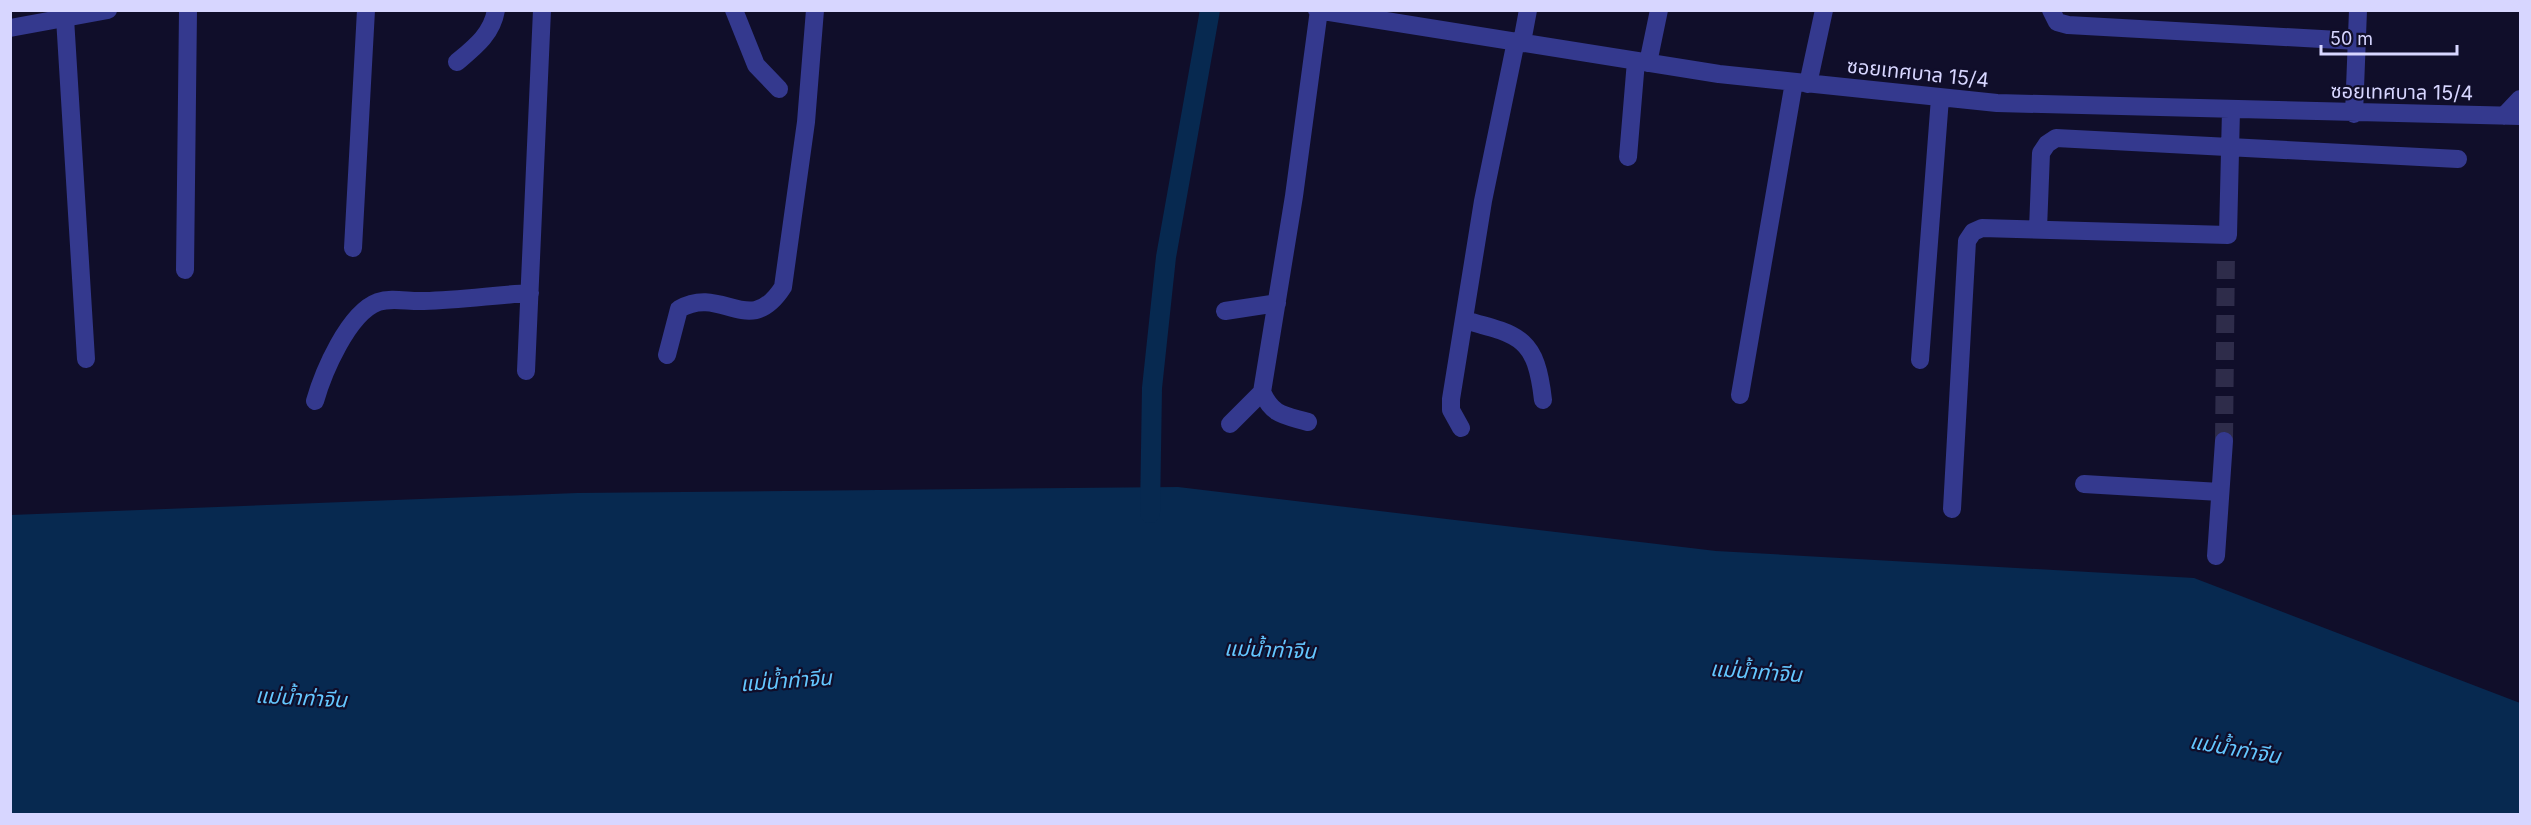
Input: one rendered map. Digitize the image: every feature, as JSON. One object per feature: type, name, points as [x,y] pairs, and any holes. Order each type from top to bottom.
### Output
[{"type":"street","points":[[17,21],[65,18],[108,10]]},
{"type":"street","points":[[185,270],[188,10]]},
{"type":"street","points":[[353,248],[366,10]]},
{"type":"street","points":[[457,62],[482,40],[493,26],[496,10]]},
{"type":"street","points":[[526,370],[542,10]]},
{"type":"street","points":[[734,10],[756,65],[779,89]]},
{"type":"street","points":[[667,355],[679,309],[692,302],[709,302],[751,311],[763,310],[774,301],[783,287],[806,122],[815,10]]},
{"type":"street","points":[[1461,428],[1451,410],[1451,399],[1483,201],[1528,10]]},
{"type":"street","points":[[1628,157],[1642,62],[1659,10]]},
{"type":"street","points":[[1740,395],[1801,83],[1824,10]]},
{"type":"street","points":[[2051,10],[2057,22],[2068,25],[2357,40]]},
{"type":"street","points":[[2354,114],[2358,10]]},
{"type":"street","points":[[1308,422],[1278,414],[1269,407],[1262,392],[1294,196],[1318,11]]},
{"type":"street","name":"ซอยเทศบาล 15/4","points":[[1318,11],[1642,62],[1801,83],[1997,104],[2512,116]]},
{"type":"street","points":[[65,18],[86,359]]},
{"type":"street","points":[[1920,360],[1940,98]]},
{"type":"street","points":[[2512,116],[2515,101],[2520,99]]},
{"type":"street","points":[[1952,509],[1967,241],[1972,232],[1982,228],[2038,229],[2227,244],[2231,110]]},
{"type":"street","points":[[2038,229],[2041,153],[2047,144],[2056,138],[2458,159]]},
{"type":"street","points":[[315,401],[324,369],[339,345],[366,310],[378,302],[399,300],[421,302],[530,293]]},
{"type":"street","points":[[1225,311],[1277,303]]},
{"type":"street","points":[[1464,320],[1507,331],[1520,338],[1537,363],[1544,400]]},
{"type":"street","points":[[1230,424],[1262,392]]},
{"type":"street","points":[[2216,556],[2224,441]]},
{"type":"street","points":[[2084,484],[2220,492]]},
{"type":"water","name":"แม่น้ำท่าจีน","points":[[1178,487],[1716,551],[2194,578],[2520,703],[2520,814],[11,814],[11,515],[577,493]]},
{"type":"waterway","points":[[1150,513],[1152,388],[1166,257],[1210,10]]},
{"type":"tunnel","points":[[2224,441],[2226,252]]}]
